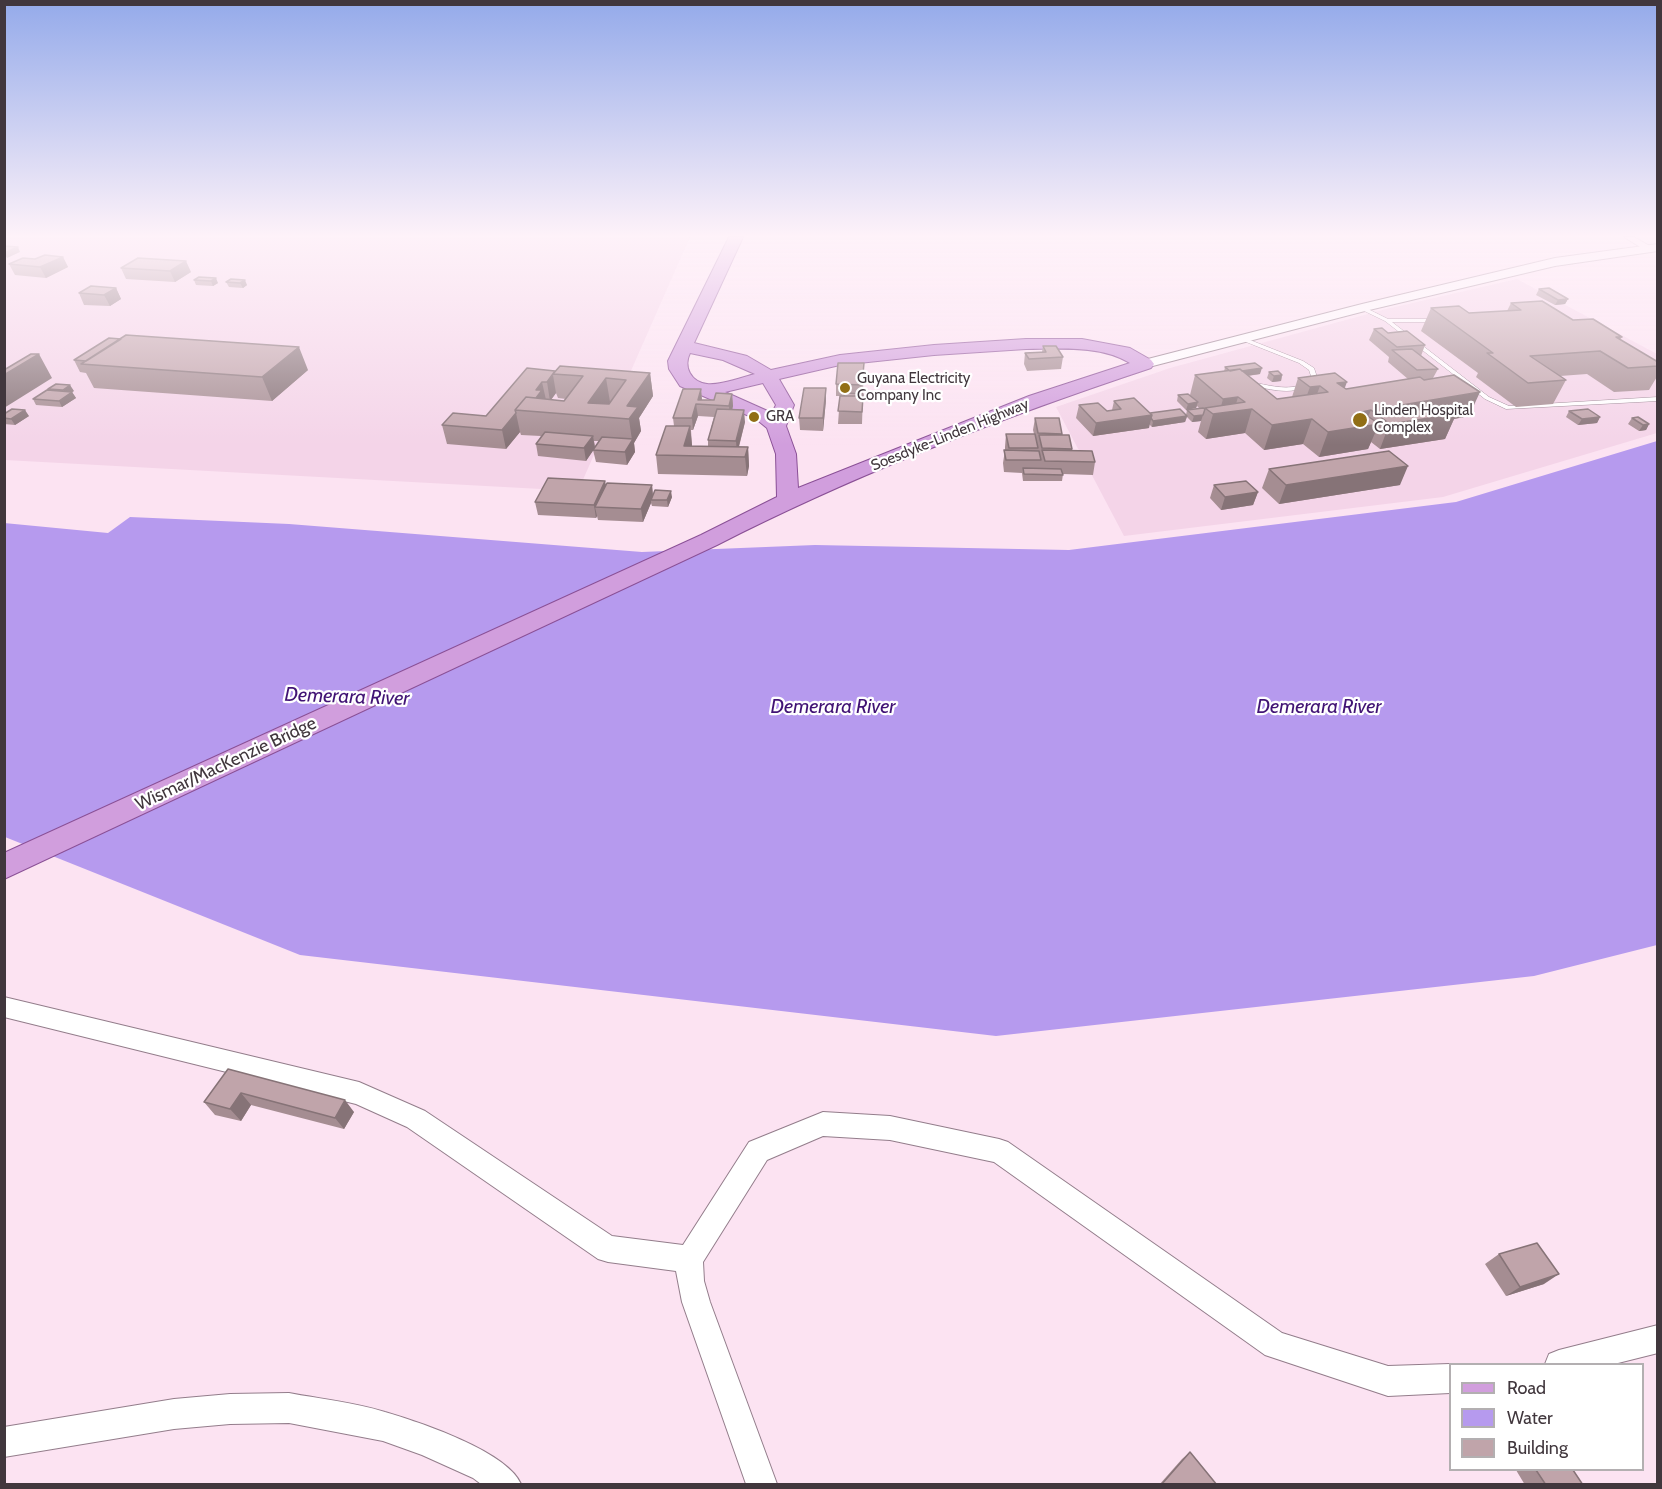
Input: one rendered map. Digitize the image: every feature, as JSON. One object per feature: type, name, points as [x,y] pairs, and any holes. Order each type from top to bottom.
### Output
[{"type":"main road","points":[[704,306],[678,361],[678,369],[686,382],[710,390],[763,415],[776,426],[786,454],[788,500]]},
{"type":"main road","points":[[710,390],[872,355],[1026,344],[1103,347],[1124,352],[1145,364]]},
{"type":"main road","points":[[1065,344],[1110,358],[1116,364],[1115,375]]},
{"type":"main road","points":[[685,347],[716,352],[745,362],[767,376],[785,405],[776,426]]},
{"type":"main road","name":"Soesdyke-Linden Highway","points":[[710,540],[788,500],[1036,400],[1145,364]]},
{"type":"main road","name":"Wismar/MacKenzie Bridge","points":[[4,867],[710,540]]},
{"type":"street","points":[[1145,364],[1368,306]]},
{"type":"street","points":[[4,1007],[359,1093],[416,1119],[608,1249],[689,1259]]},
{"type":"street","points":[[761,1485],[696,1302],[690,1281],[689,1259],[758,1151],[823,1124],[890,1128],[999,1151],[1275,1345],[1388,1381],[1449,1380]]},
{"type":"street","points":[[1567,1363],[1658,1339]]},
{"type":"street","points":[[4,1442],[174,1414],[289,1408],[384,1426],[426,1441],[484,1467],[505,1485]]},
{"type":"lane","points":[[1362,308],[1387,320],[1488,398],[1508,408],[1658,399]]},
{"type":"lane","points":[[1387,320],[1440,320]]},
{"type":"lane","points":[[1243,339],[1301,362],[1312,369],[1316,380],[1309,386],[1295,390],[1256,385]]},
{"type":"shaded area","points":[[4,306],[659,306],[578,491],[5,460]]},
{"type":"shaded area","name":"Linden Hospital Complex","points":[[1397,306],[1568,306],[1657,354],[1657,433],[1443,497],[1124,536],[1056,407],[1170,368]]},
{"type":"water","name":"Demerara River","points":[[1657,441],[1657,945],[1534,976],[996,1036],[300,955],[5,837],[4,523],[108,533],[130,517],[289,524],[642,552],[815,545],[1069,550],[1456,502]]},
{"type":"building","points":[[1460,306],[1469,313],[1521,310],[1516,306],[1551,306],[1573,320],[1593,319],[1622,337],[1616,337],[1658,362],[1658,366],[1628,368],[1600,351],[1530,356],[1566,380],[1528,383],[1487,353],[1493,353],[1431,308]]},
{"type":"building","points":[[1382,328],[1388,333],[1407,331],[1425,345],[1397,347],[1374,329]]},
{"type":"building","points":[[126,335],[299,347],[262,377],[81,364]]},
{"type":"building","points":[[109,338],[121,339],[86,361],[74,360]]},
{"type":"building","points":[[1043,346],[1056,346],[1063,357],[1029,359],[1025,353],[1046,352]]},
{"type":"building","points":[[1412,349],[1438,369],[1417,370],[1392,350]]},
{"type":"building","points":[[31,354],[39,354],[4,375],[4,370]]},
{"type":"building","points":[[838,363],[864,363],[862,385],[836,384]]},
{"type":"building","points":[[1255,363],[1262,368],[1230,371],[1225,367]]},
{"type":"building","points":[[560,366],[650,373],[627,406],[638,407],[629,419],[515,410],[526,397],[564,401],[583,376],[553,374]],"holes":[[[606,378],[626,380],[609,404],[588,403]]]},
{"type":"building","points":[[527,368],[555,371],[547,382],[542,382],[536,390],[542,390],[536,398],[526,397],[502,430],[442,425],[453,413],[486,416]]},
{"type":"building","points":[[1240,369],[1277,399],[1328,392],[1320,386],[1310,387],[1298,378],[1335,373],[1347,382],[1337,383],[1346,389],[1420,377],[1424,380],[1454,375],[1480,392],[1396,406],[1404,412],[1444,406],[1456,414],[1390,424],[1371,410],[1362,412],[1379,424],[1328,432],[1312,419],[1272,425],[1252,409],[1213,414],[1205,408],[1245,402],[1238,397],[1223,399],[1195,375]]},
{"type":"building","points":[[1278,371],[1282,375],[1274,376],[1269,372]]},
{"type":"building","points":[[56,384],[70,385],[63,390],[48,389]]},
{"type":"building","points":[[804,388],[826,388],[823,418],[799,418]]},
{"type":"building","points":[[683,389],[701,389],[698,400],[714,400],[716,393],[732,394],[729,406],[696,404],[692,418],[673,418]]},
{"type":"building","points":[[47,390],[72,392],[59,401],[33,399]]},
{"type":"building","points":[[845,393],[863,394],[863,396],[844,396]]},
{"type":"building","points":[[1188,394],[1198,402],[1188,404],[1178,395]]},
{"type":"building","points":[[840,396],[863,396],[862,412],[838,411]]},
{"type":"building","points":[[1134,398],[1152,415],[1096,423],[1079,405],[1098,403],[1107,411],[1121,409],[1114,401]]},
{"type":"building","points":[[12,409],[25,410],[11,419],[4,418],[4,414]]},
{"type":"building","points":[[717,409],[744,410],[736,441],[708,440]]},
{"type":"building","points":[[1180,409],[1187,416],[1153,421],[1151,418],[1150,413]]},
{"type":"building","points":[[1205,409],[1203,415],[1194,416],[1187,410]]},
{"type":"building","points":[[1588,409],[1600,417],[1582,419],[1569,411]]},
{"type":"building","points":[[1638,417],[1649,424],[1643,425],[1632,418]]},
{"type":"building","points":[[1035,418],[1059,418],[1062,434],[1038,433]]},
{"type":"building","points":[[666,426],[690,426],[684,446],[748,447],[745,457],[656,455]]},
{"type":"building","points":[[545,432],[593,436],[584,448],[536,444]]},
{"type":"building","points":[[1006,434],[1035,434],[1038,448],[1009,448]]},
{"type":"building","points":[[1039,435],[1069,435],[1072,449],[1042,448]]},
{"type":"building","points":[[602,437],[633,439],[625,452],[593,450]]},
{"type":"building","points":[[1004,450],[1039,451],[1041,460],[1006,460]]},
{"type":"building","points":[[1042,450],[1092,451],[1095,462],[1045,461]]},
{"type":"building","points":[[1389,451],[1408,466],[1286,485],[1269,469]]},
{"type":"building","points":[[1023,468],[1061,469],[1063,475],[1024,474]]},
{"type":"building","points":[[548,478],[605,481],[594,505],[535,502]]},
{"type":"building","points":[[1246,481],[1258,492],[1225,497],[1214,485]]},
{"type":"building","points":[[607,483],[652,485],[641,509],[595,507]]},
{"type":"building","points":[[655,490],[671,491],[667,500],[651,500]]},
{"type":"building","points":[[228,1069],[345,1100],[335,1118],[241,1093],[230,1109],[204,1102]]},
{"type":"building","points":[[1537,1243],[1559,1274],[1520,1287],[1499,1254]]},
{"type":"building","points":[[1190,1452],[1217,1485],[1161,1485]]},
{"type":"building","points":[[1537,1471],[1574,1471],[1583,1485],[1546,1485]]},
{"type":"place","name":"Guyana Electricity Company Inc","points":[[845,388]]},
{"type":"place","name":"GRA","points":[[754,417]]},
{"type":"place","name":"Linden Hospital Complex","points":[[1360,420]]}]
